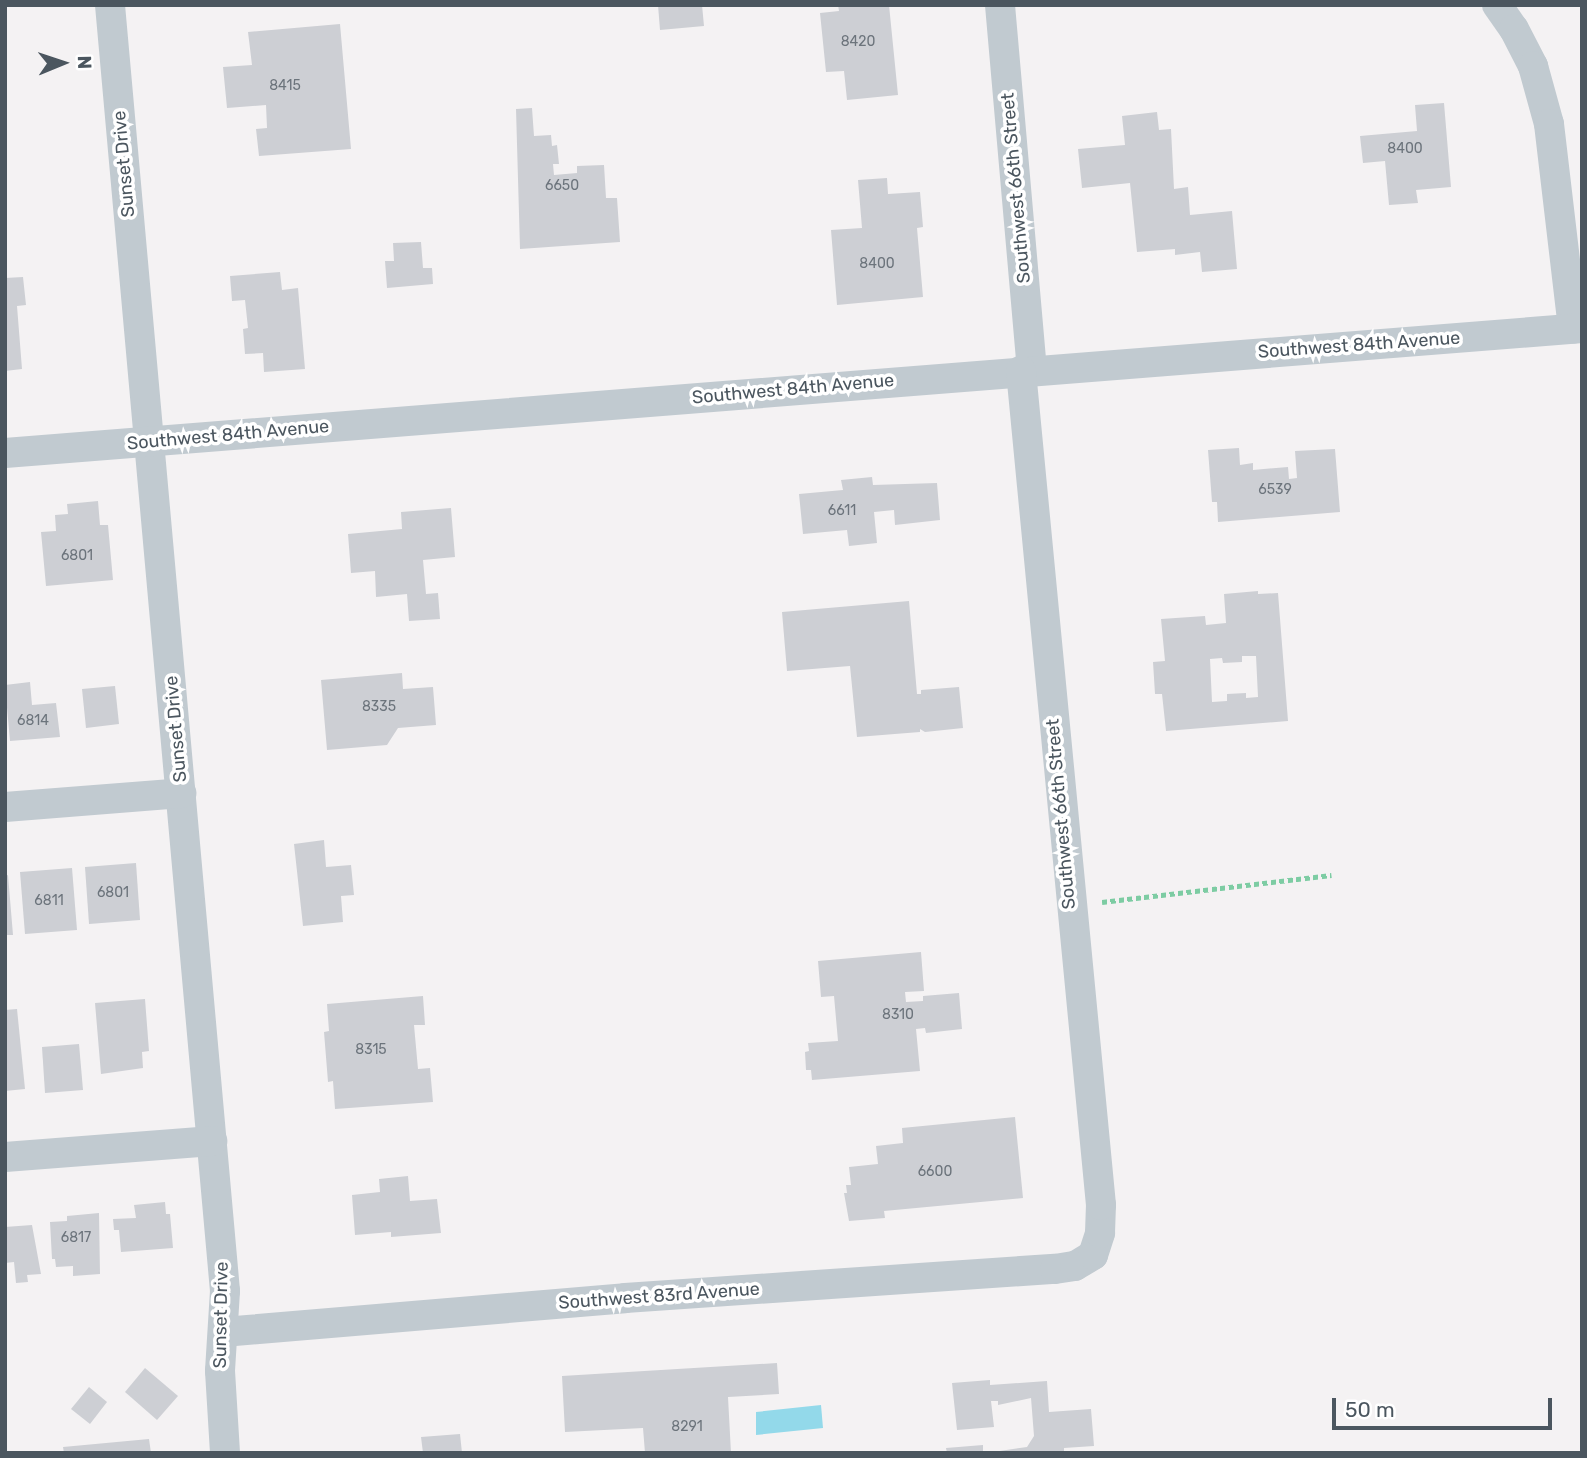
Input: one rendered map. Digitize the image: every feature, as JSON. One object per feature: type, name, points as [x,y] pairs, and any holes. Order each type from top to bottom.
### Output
[{"type":"street","name":"Sunset Drive","points":[[110,5],[225,1291],[220,1371],[225,1453]]},
{"type":"street","name":"Southwest 66th Street","points":[[1000,5],[1026,370],[1070,906],[1101,1205],[1100,1233],[1093,1255]]},
{"type":"street","points":[[1497,5],[1514,29],[1533,66],[1547,111],[1577,329]]},
{"type":"street","name":"Southwest 84th Avenue","points":[[5,453],[1026,370],[1577,329]]},
{"type":"street","points":[[5,807],[181,793]]},
{"type":"street","points":[[5,1157],[212,1141]]},
{"type":"street","name":"Southwest 83rd Avenue","points":[[223,1332],[625,1298],[1055,1269],[1076,1266],[1093,1255]]},
{"type":"path","points":[[1070,906],[1331,875]]},
{"type":"water","points":[[821,1405],[823,1428],[756,1435],[756,1412]]},
{"type":"building","points":[[658,5],[702,5],[704,26],[660,30]]},
{"type":"building","points":[[838,5],[889,5],[898,95],[847,100],[844,71],[826,72],[820,13],[839,11]]},
{"type":"building","points":[[340,24],[351,149],[259,156],[256,129],[267,128],[266,105],[227,108],[223,67],[252,65],[248,32]]},
{"type":"building","points":[[1444,103],[1451,187],[1416,190],[1418,203],[1389,205],[1385,161],[1363,163],[1360,136],[1417,131],[1415,105]]},
{"type":"building","points":[[532,108],[534,136],[551,135],[552,146],[557,145],[559,164],[553,164],[554,175],[577,173],[577,166],[604,165],[606,198],[617,198],[620,242],[520,249],[516,109]]},
{"type":"building","points":[[1157,112],[1159,130],[1171,129],[1174,189],[1188,187],[1190,215],[1232,211],[1237,269],[1202,272],[1200,252],[1175,255],[1175,249],[1137,252],[1130,183],[1082,188],[1078,149],[1125,145],[1122,116]]},
{"type":"building","points":[[887,178],[888,194],[920,192],[923,227],[917,228],[923,297],[837,305],[831,230],[862,228],[858,180]]},
{"type":"building","points":[[421,242],[423,268],[432,268],[433,284],[387,288],[385,261],[394,261],[393,243]]},
{"type":"building","points":[[280,272],[282,290],[298,288],[305,369],[264,372],[263,353],[245,354],[243,329],[248,328],[245,300],[232,301],[230,276]]},
{"type":"building","points":[[23,277],[26,305],[17,306],[22,369],[5,371],[5,278]]},
{"type":"building","points":[[1239,448],[1240,465],[1253,463],[1253,470],[1288,467],[1289,479],[1297,478],[1295,451],[1335,449],[1340,512],[1218,522],[1217,502],[1212,502],[1208,450]]},
{"type":"building","points":[[872,477],[873,485],[937,483],[940,520],[895,525],[894,510],[874,512],[877,543],[849,546],[847,530],[803,534],[799,494],[843,490],[841,480]]},
{"type":"building","points":[[98,501],[100,525],[108,525],[113,580],[46,586],[41,532],[56,531],[55,515],[68,514],[67,504]]},
{"type":"building","points":[[451,508],[455,557],[423,560],[426,594],[438,593],[440,619],[409,621],[407,594],[376,597],[375,571],[351,573],[348,534],[402,529],[401,512]]},
{"type":"building","points":[[1258,591],[1258,594],[1278,593],[1288,721],[1166,731],[1162,694],[1155,694],[1153,662],[1165,661],[1161,619],[1205,616],[1206,625],[1226,623],[1224,594]],"holes":[[[1242,656],[1256,656],[1258,697],[1246,698],[1246,693],[1227,694],[1227,701],[1212,702],[1210,659],[1222,658],[1223,663],[1242,662]]]},
{"type":"building","points":[[909,601],[917,694],[921,694],[921,690],[959,687],[963,728],[925,732],[920,729],[920,732],[857,737],[850,666],[787,671],[782,612]]},
{"type":"building","points":[[402,673],[403,689],[433,687],[436,725],[398,728],[387,745],[327,750],[321,680]]},
{"type":"building","points":[[30,682],[32,705],[56,703],[60,737],[10,741],[5,685]]},
{"type":"building","points":[[115,686],[119,724],[86,728],[82,689]]},
{"type":"building","points":[[324,840],[326,867],[351,865],[354,895],[341,896],[343,922],[303,926],[294,844]]},
{"type":"building","points":[[136,863],[140,920],[89,924],[85,867]]},
{"type":"building","points":[[72,868],[77,930],[25,934],[20,872]]},
{"type":"building","points":[[8,875],[13,935],[5,935],[5,876]]},
{"type":"building","points":[[921,952],[924,991],[905,992],[906,1002],[923,1001],[923,996],[959,993],[962,1029],[926,1033],[925,1028],[916,1029],[920,1071],[812,1080],[811,1070],[806,1070],[805,1052],[809,1051],[808,1043],[838,1041],[834,996],[821,997],[818,961]]},
{"type":"building","points":[[423,996],[425,1025],[414,1025],[418,1069],[430,1068],[433,1102],[335,1109],[333,1081],[328,1082],[324,1032],[329,1031],[327,1004]]},
{"type":"building","points":[[145,999],[149,1051],[142,1052],[143,1068],[101,1074],[95,1003]]},
{"type":"building","points":[[17,1009],[25,1089],[5,1091],[5,1010]]},
{"type":"building","points":[[79,1044],[83,1090],[45,1093],[42,1047]]},
{"type":"building","points":[[1015,1117],[1023,1198],[884,1211],[885,1218],[849,1221],[844,1193],[847,1193],[846,1185],[851,1185],[849,1167],[878,1164],[876,1146],[903,1143],[902,1128]]},
{"type":"building","points":[[408,1176],[410,1201],[437,1199],[441,1233],[391,1237],[391,1232],[355,1235],[352,1195],[380,1192],[379,1179]]},
{"type":"building","points":[[165,1202],[166,1214],[170,1214],[173,1248],[121,1252],[119,1230],[114,1230],[113,1219],[136,1218],[134,1205]]},
{"type":"building","points":[[99,1213],[100,1274],[73,1276],[73,1266],[56,1267],[55,1259],[52,1259],[50,1222],[67,1221],[67,1216]]},
{"type":"building","points":[[32,1225],[41,1274],[27,1275],[28,1282],[16,1283],[14,1262],[5,1263],[5,1227]]},
{"type":"building","points":[[777,1363],[779,1394],[728,1397],[731,1453],[645,1453],[643,1428],[565,1432],[562,1376]]},
{"type":"building","points":[[145,1368],[178,1396],[157,1420],[125,1392]]},
{"type":"building","points":[[990,1380],[990,1385],[1047,1381],[1049,1412],[1091,1409],[1094,1446],[1064,1448],[1064,1453],[986,1453],[1027,1447],[1034,1436],[1031,1398],[998,1405],[998,1401],[991,1401],[994,1427],[957,1430],[952,1383]]},
{"type":"building","points":[[89,1387],[107,1402],[90,1424],[71,1409]]},
{"type":"building","points":[[460,1434],[462,1453],[423,1453],[421,1437]]},
{"type":"building","points":[[149,1439],[151,1453],[64,1453],[63,1447]]},
{"type":"building","points":[[983,1445],[983,1453],[947,1453],[946,1448]]}]
